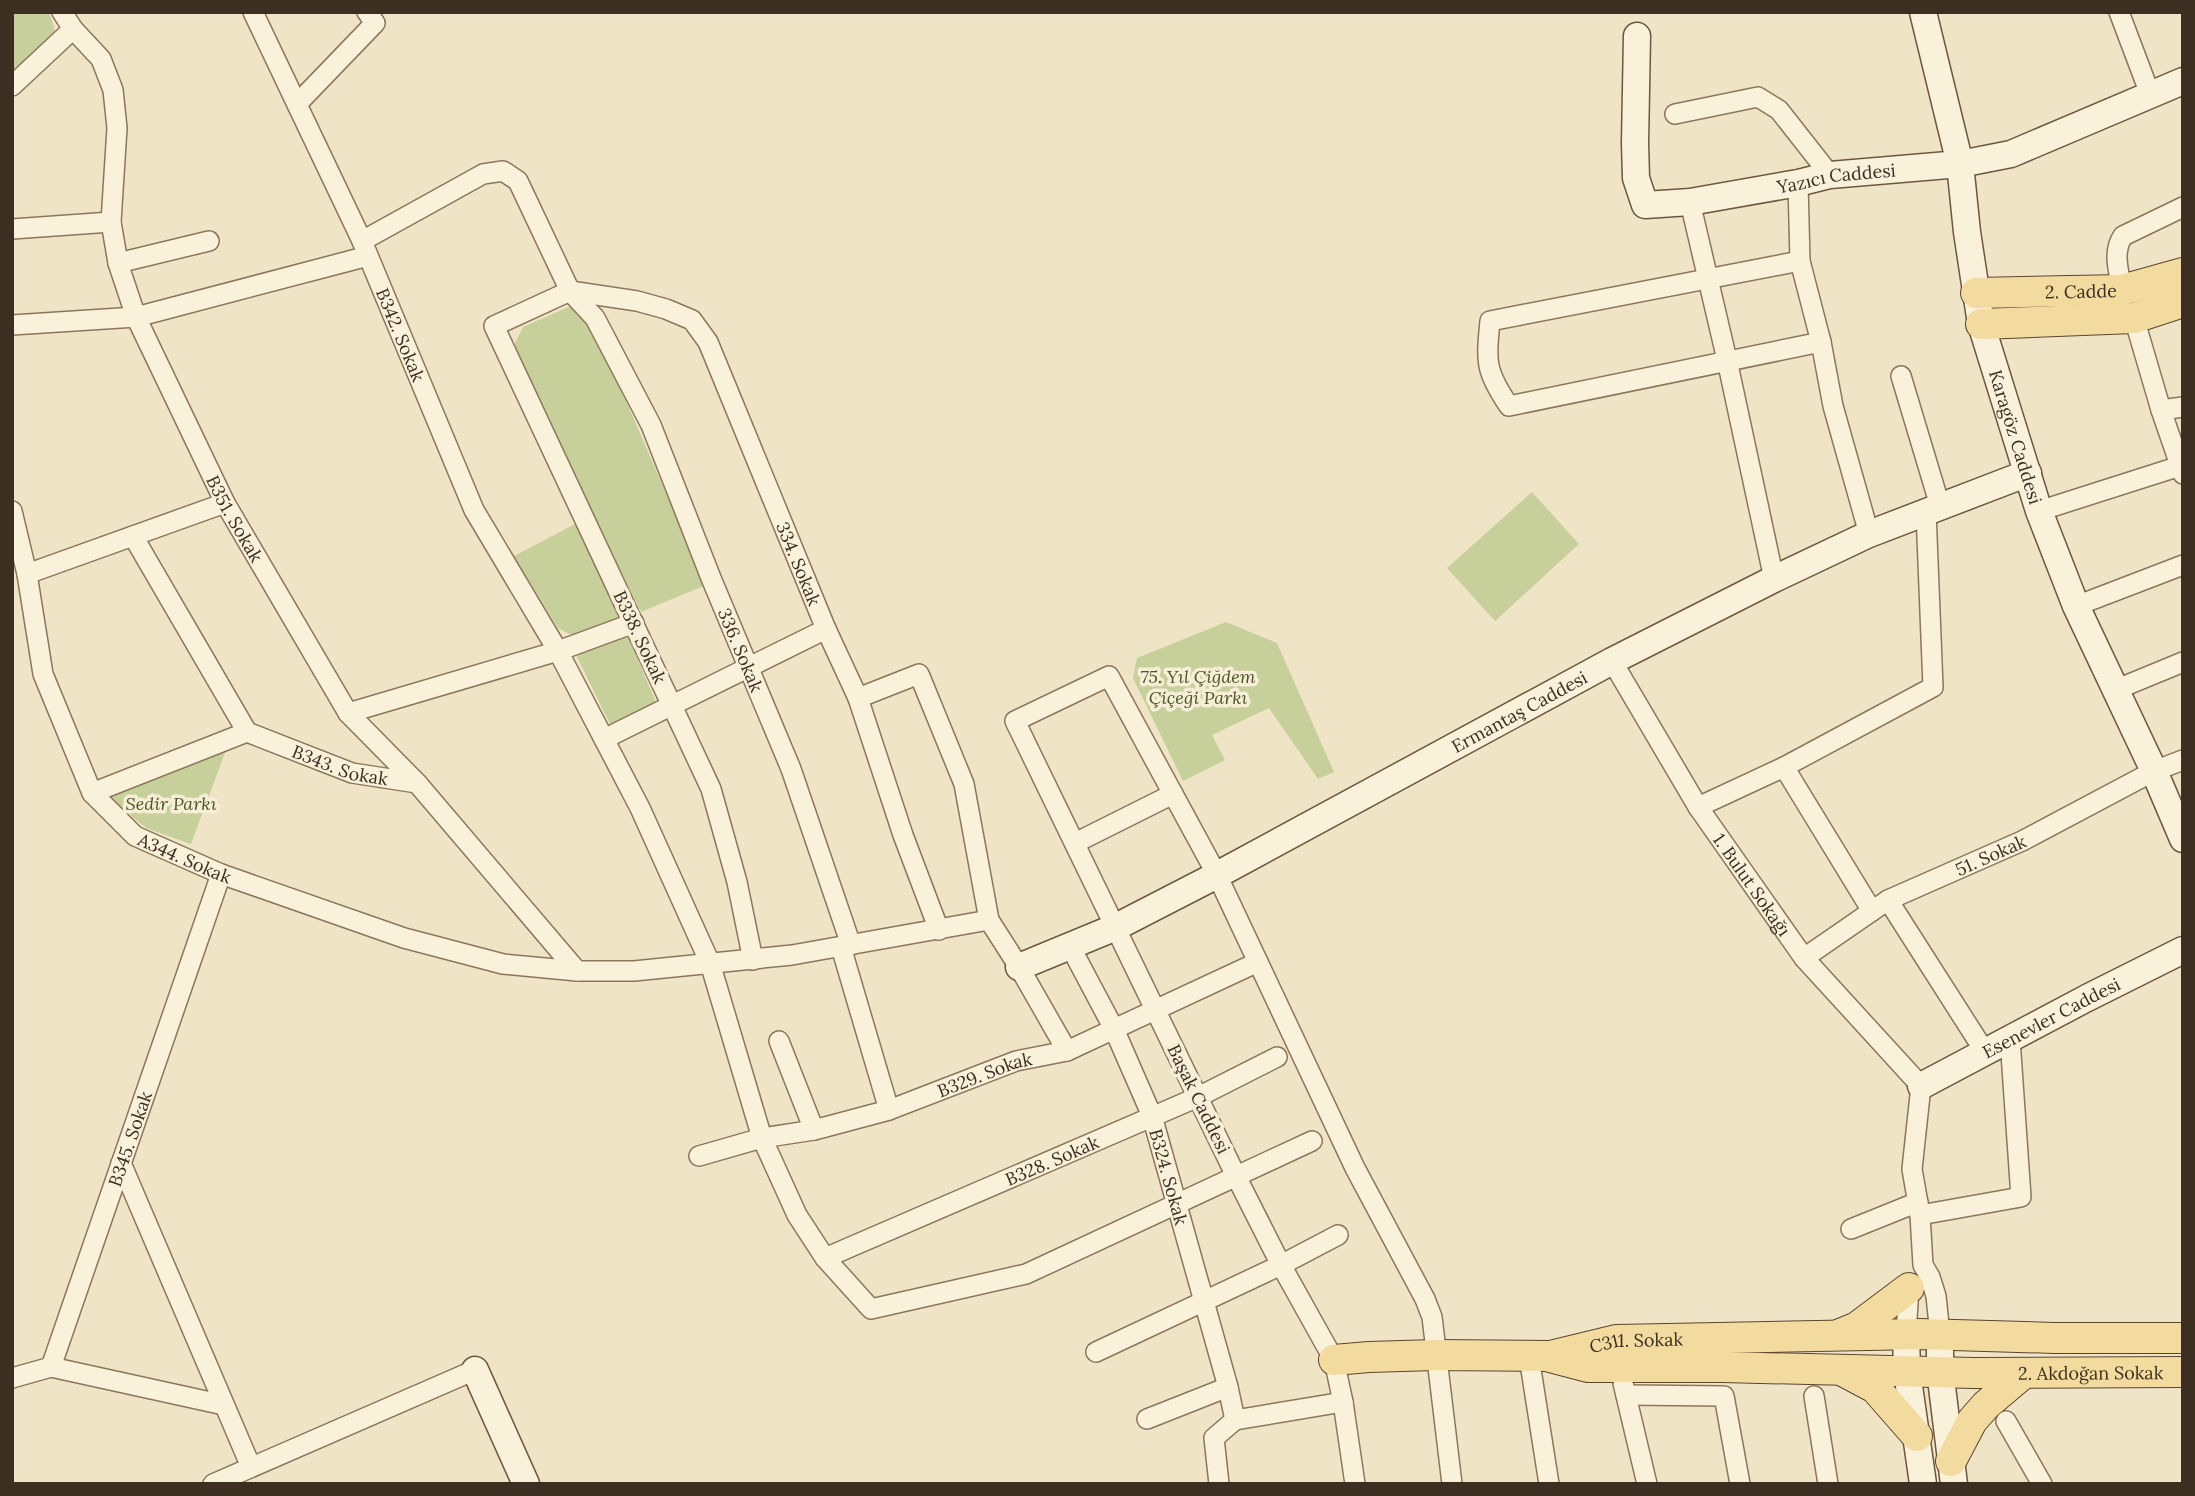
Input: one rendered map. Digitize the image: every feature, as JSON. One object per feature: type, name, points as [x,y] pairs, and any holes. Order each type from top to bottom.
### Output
[{"type":"main road","name":"Karagöz Caddesi","points":[[1923,12],[1960,164],[1981,324],[2039,511],[2076,606],[2183,839]]},
{"type":"main road","name":"Yazıcı Caddesi","points":[[1637,36],[1634,143],[1636,178],[1645,205],[1690,202],[1830,175],[1960,164],[2011,154],[2183,81]]},
{"type":"main road","name":"2. Cadde","points":[[1976,293],[2122,290],[2183,273]]},
{"type":"main road","name":"2. Cadde","points":[[1981,324],[2134,318],[2183,302]]},
{"type":"main road","name":"Ermantaş Caddesi","points":[[1019,967],[1116,927],[1612,661],[1774,579],[1869,534],[2028,473]]},
{"type":"main road","name":"Esenevler Caddesi","points":[[1921,1086],[2183,950]]},
{"type":"main road","points":[[1838,1335],[1857,1326],[1916,1277]]},
{"type":"main road","name":"C311. Sokak","points":[[1334,1360],[1435,1355],[1540,1357],[1616,1340],[1906,1334],[2183,1338]]},
{"type":"main road","points":[[1906,1334],[1908,1371],[1923,1484]]},
{"type":"main road","points":[[1940,1334],[1940,1371],[1953,1473]]},
{"type":"main road","name":"2. Akdoğan Sokak","points":[[1540,1357],[1588,1367],[1623,1381],[1723,1367],[2013,1373],[2183,1371]]},
{"type":"main road","points":[[475,1370],[526,1484]]},
{"type":"main road","points":[[1843,1370],[1875,1388],[1918,1441]]},
{"type":"main road","points":[[1953,1473],[1972,1421],[2013,1373]]},
{"type":"street","name":"B342. Sokak","points":[[253,12],[365,249],[474,510],[558,651],[640,808],[710,962],[762,1138],[797,1215],[825,1258],[871,1309],[1026,1274],[1176,1204]]},
{"type":"street","points":[[297,104],[375,23],[367,12]]},
{"type":"street","points":[[2119,12],[2150,94]]},
{"type":"street","points":[[12,86],[67,20]]},
{"type":"street","name":"B351. Sokak","points":[[67,20],[101,59],[113,90],[117,128],[111,222],[117,263],[136,317],[225,503],[348,713],[416,783]]},
{"type":"street","points":[[1675,114],[1758,97],[1779,110],[1830,175]]},
{"type":"street","name":"336. Sokak","points":[[365,249],[483,174],[503,171],[518,181],[570,291],[595,318],[651,425],[791,769],[846,946],[889,1110]]},
{"type":"street","points":[[1798,183],[1800,261],[1821,342],[1833,406],[1869,534]]},
{"type":"street","points":[[1690,202],[1774,579]]},
{"type":"street","points":[[2122,290],[2116,253],[2123,236],[2183,207]]},
{"type":"street","points":[[12,229],[111,222]]},
{"type":"street","points":[[117,263],[209,241]]},
{"type":"street","points":[[12,325],[136,317],[365,249]]},
{"type":"street","points":[[1800,261],[1490,321],[1486,357],[1493,384],[1509,406],[1821,342]]},
{"type":"street","name":"B338. Sokak","points":[[570,291],[494,326],[711,789],[737,883],[753,960]]},
{"type":"street","name":"334. Sokak","points":[[570,291],[637,301],[666,309],[692,320],[708,342],[826,629],[858,698],[903,835],[939,930]]},
{"type":"street","points":[[2039,511],[2181,470],[2134,318]]},
{"type":"street","points":[[1698,807],[1784,767],[1933,687],[1933,509],[1901,376]]},
{"type":"street","points":[[2161,410],[2183,407]]},
{"type":"street","points":[[27,574],[225,503]]},
{"type":"street","name":"A344. Sokak","points":[[12,511],[27,574],[43,674],[92,793],[135,836],[221,874],[404,938],[503,964],[577,971],[634,971],[753,960],[989,920]]},
{"type":"street","points":[[92,793],[247,732],[132,536]]},
{"type":"street","points":[[2076,606],[2183,565]]},
{"type":"street","points":[[348,713],[558,651],[634,623]]},
{"type":"street","points":[[604,739],[826,629]]},
{"type":"street","name":"1. Bulut Sokağı","points":[[1612,661],[1698,807],[1804,958],[1921,1086]]},
{"type":"street","points":[[2115,690],[2183,662]]},
{"type":"street","points":[[858,698],[919,674],[964,784],[989,920],[1067,1051]]},
{"type":"street","name":"Başak Caddesi","points":[[1173,794],[1109,676],[1015,721],[1237,1178],[1334,1360],[1355,1484]]},
{"type":"street","name":"B343. Sokak","points":[[247,732],[352,773],[416,783]]},
{"type":"street","name":"51. Sokak","points":[[1804,958],[1880,906],[2022,841],[2154,771],[2183,760]]},
{"type":"street","points":[[1784,767],[1985,1052]]},
{"type":"street","points":[[416,783],[577,971]]},
{"type":"street","points":[[1075,843],[1173,794],[1217,875],[1355,1168],[1426,1298],[1432,1317],[1452,1484]]},
{"type":"street","name":"B345. Sokak","points":[[51,1367],[221,874]]},
{"type":"street","name":"B324. Sokak","points":[[1070,946],[1114,1029],[1152,1116],[1235,1420]]},
{"type":"street","name":"B329. Sokak","points":[[699,1156],[762,1138],[814,1130],[889,1110],[1016,1061],[1067,1051],[1258,962]]},
{"type":"street","points":[[1851,1229],[1919,1208],[2021,1197],[2010,1039]]},
{"type":"street","points":[[779,1041],[814,1130]]},
{"type":"street","name":"B328. Sokak","points":[[825,1258],[1198,1097],[1277,1056]]},
{"type":"street","points":[[1906,1334],[1916,1277],[1919,1208],[1912,1169],[1921,1086]]},
{"type":"street","points":[[1176,1204],[1312,1141]]},
{"type":"street","points":[[121,1163],[251,1467]]},
{"type":"street","points":[[1096,1352],[1281,1265],[1338,1235]]},
{"type":"street","points":[[1916,1277],[1930,1277],[1936,1296],[1940,1334]]},
{"type":"street","points":[[1540,1357],[1549,1484]]},
{"type":"street","points":[[12,1378],[51,1367],[224,1405]]},
{"type":"street","points":[[213,1484],[475,1370]]},
{"type":"street","points":[[1647,1484],[1623,1381],[1724,1396],[1740,1484]]},
{"type":"street","points":[[1147,1419],[1228,1387]]},
{"type":"street","points":[[1814,1396],[1828,1484]]},
{"type":"street","points":[[1219,1484],[1214,1438],[1235,1420],[1343,1402]]},
{"type":"street","points":[[2006,1421],[2042,1484]]},
{"type":"green space","points":[[12,12],[49,12],[55,31],[12,74]]},
{"type":"green space","points":[[573,305],[589,316],[706,585],[641,612],[520,363],[514,345],[523,327]]},
{"type":"green space","points":[[1532,492],[1579,544],[1495,621],[1447,568]]},
{"type":"green space","points":[[579,522],[619,619],[575,637],[558,628],[514,556]]},
{"type":"green space","name":"75. Yıl Çiğdem Çiçeği Parkı","points":[[1226,622],[1277,643],[1334,772],[1318,779],[1269,708],[1212,735],[1225,760],[1183,781],[1133,678],[1137,658]]},
{"type":"green space","points":[[628,636],[657,705],[611,726],[576,655]]},
{"type":"green space","name":"Sedir Parkı","points":[[226,750],[191,844],[146,828],[111,799],[122,785]]}]
